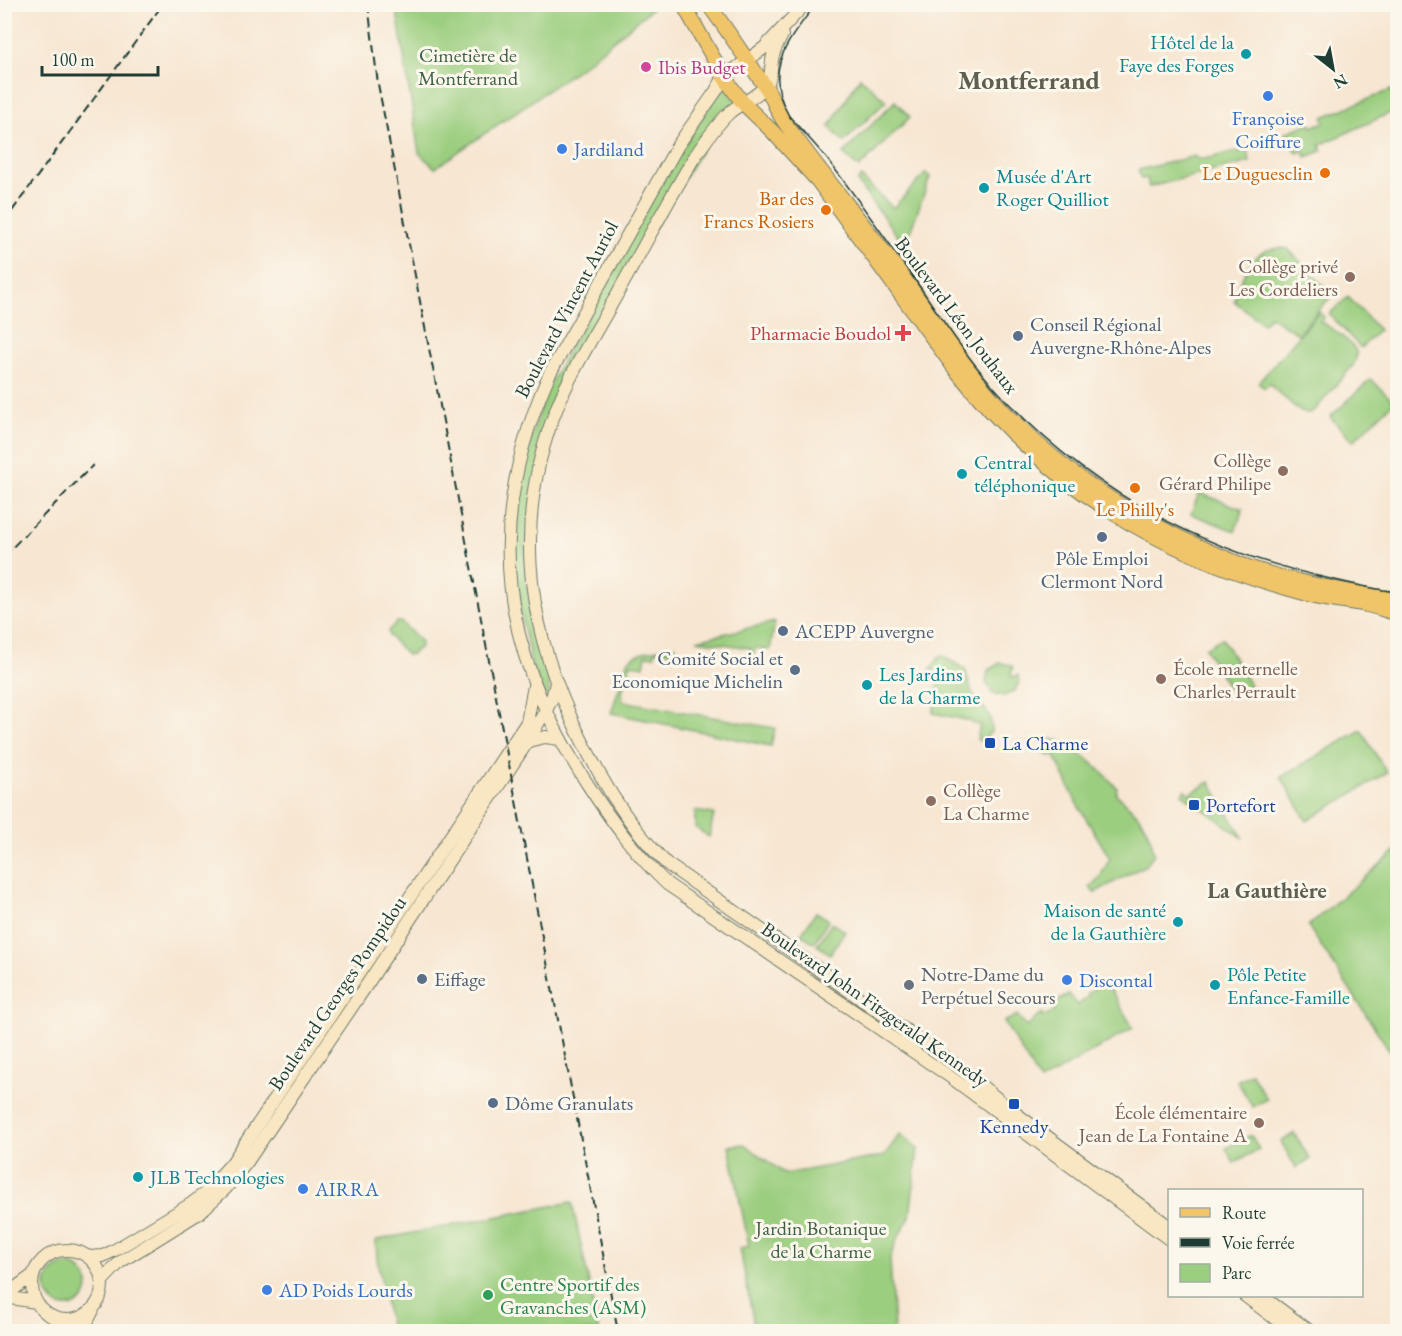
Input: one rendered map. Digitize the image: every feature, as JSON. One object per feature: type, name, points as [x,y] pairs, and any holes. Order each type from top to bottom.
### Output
[{"type":"main road","name":"Boulevard Léon Jouhaux","points":[[683,4],[724,77],[747,107],[814,177],[967,385],[1009,431],[1058,474],[1119,518],[1191,554],[1306,594],[1380,608],[1398,614]]},
{"type":"main road","name":"Boulevard Léon Jouhaux","points":[[708,4],[765,87],[781,118],[963,361],[1011,417],[1062,464],[1128,510],[1184,539],[1241,564],[1327,587],[1398,601]]},
{"type":"main road","points":[[745,56],[764,48],[805,4]]},
{"type":"main road","points":[[747,107],[770,79],[774,52],[788,24]]},
{"type":"main road","name":"Boulevard Vincent Auriol","points":[[583,777],[546,712],[534,685],[518,633],[509,569],[508,536],[511,499],[524,440],[549,375],[678,145],[724,77],[745,56]]},
{"type":"main road","name":"Boulevard Vincent Auriol","points":[[589,756],[556,682],[536,618],[530,568],[532,501],[537,470],[548,432],[566,386],[693,159],[715,128],[731,112],[747,107]]},
{"type":"main road","points":[[888,277],[899,284],[909,286],[906,291],[906,302]]},
{"type":"main road","name":"Boulevard Léon Jouhaux","points":[[1380,608],[1388,606],[1398,608]]},
{"type":"main road","name":"Boulevard Georges Pompidou","points":[[102,1281],[120,1262],[199,1213],[240,1171],[528,741],[546,712],[556,682]]},
{"type":"main road","name":"Boulevard Georges Pompidou","points":[[88,1257],[103,1256],[116,1250],[182,1210],[205,1193],[232,1163],[527,722],[534,685]]},
{"type":"main road","points":[[527,722],[536,715],[553,711],[571,716]]},
{"type":"main road","points":[[528,741],[545,737],[560,739]]},
{"type":"main road","name":"Boulevard John Fitzgerald Kennedy","points":[[589,756],[622,813],[667,864],[957,1065],[1011,1110],[1168,1226]]},
{"type":"main road","name":"Boulevard John Fitzgerald Kennedy","points":[[583,777],[642,861],[667,884],[949,1076],[1168,1239]]},
{"type":"main road","points":[[75,1332],[48,1315],[36,1302],[32,1284],[38,1265],[53,1253],[69,1250],[79,1252],[95,1263],[102,1281],[99,1298],[87,1322],[86,1332]]},
{"type":"main road","points":[[4,1295],[33,1275]]},
{"type":"main road","points":[[4,1295],[36,1302]]},
{"type":"main road","points":[[1246,1297],[1280,1322],[1303,1330]]},
{"type":"main road","points":[[1263,1297],[1303,1330]]},
{"type":"main road","points":[[57,1319],[78,1318],[95,1306]]},
{"type":"green space","name":"Cimetière de Montferrand","points":[[396,4],[656,5],[584,65],[435,168],[419,153]]},
{"type":"green space","points":[[860,77],[886,101],[844,142],[829,127]]},
{"type":"green space","points":[[723,86],[738,102],[724,112],[564,380],[525,546],[526,582],[536,636],[549,676],[549,696],[543,696],[532,667],[515,588],[513,526],[520,471],[547,389],[662,179]]},
{"type":"green space","points":[[1391,90],[1393,95],[1397,93],[1397,110],[1320,145],[1322,151],[1306,157],[1304,151],[1297,153],[1285,133],[1310,123],[1312,127],[1324,122],[1323,117]]},
{"type":"green space","points":[[895,101],[910,117],[859,168],[843,154]]},
{"type":"green space","points":[[1247,149],[1250,162],[1149,187],[1147,178],[1141,179],[1138,170],[1195,156],[1197,159],[1204,159]]},
{"type":"green space","points":[[926,173],[930,177],[905,246],[857,182],[861,177],[893,208]]},
{"type":"green space","points":[[1288,249],[1332,295],[1298,334],[1270,316],[1263,324],[1234,301],[1242,280],[1254,260],[1265,251]]},
{"type":"green space","points":[[1348,297],[1379,330],[1361,348],[1329,314]]},
{"type":"green space","points":[[1319,312],[1324,317],[1320,322],[1349,342],[1355,349],[1356,356],[1354,364],[1315,410],[1309,413],[1301,412],[1270,383],[1265,388],[1258,383]]},
{"type":"green space","points":[[1371,379],[1394,402],[1353,441],[1330,417]]},
{"type":"green space","points":[[1199,493],[1243,509],[1235,531],[1191,514]]},
{"type":"green space","points":[[397,622],[401,622],[421,642],[421,646],[412,654],[407,655],[389,636],[388,631]]},
{"type":"green space","points":[[775,622],[770,650],[755,648],[754,655],[750,654],[750,648],[697,640]]},
{"type":"green space","points":[[1222,638],[1251,687],[1234,696],[1205,648]]},
{"type":"green space","points":[[676,646],[675,653],[656,650],[654,656],[646,655],[644,666],[630,664],[627,683],[624,683],[622,701],[775,728],[771,746],[611,713],[628,661],[644,652]]},
{"type":"green space","points":[[941,655],[965,669],[972,693],[990,716],[992,726],[987,742],[977,740],[980,725],[933,713],[941,672],[930,670]]},
{"type":"green space","points":[[1000,663],[1013,667],[1011,676],[1018,675],[1019,682],[1015,691],[1004,696],[992,693],[986,682],[988,670]]},
{"type":"green space","points":[[1361,730],[1387,773],[1307,821],[1281,777]]},
{"type":"green space","points":[[1050,739],[1077,751],[1104,774],[1117,788],[1116,794],[1131,807],[1146,827],[1152,843],[1154,854],[1146,865],[1094,893],[1090,887],[1100,877],[1110,858],[1077,804],[1054,754],[1050,756],[1044,754],[1042,748],[1044,741]]},
{"type":"green space","points":[[1210,782],[1243,838],[1191,798],[1190,800],[1182,794],[1185,789],[1189,794]]},
{"type":"green space","points":[[695,811],[714,814],[709,837],[695,827]]},
{"type":"green space","points":[[1397,850],[1397,1062],[1308,926]]},
{"type":"green space","points":[[816,912],[829,920],[814,943],[801,934]]},
{"type":"green space","points":[[832,923],[845,931],[830,954],[817,945]]},
{"type":"green space","points":[[1106,981],[1133,1028],[1040,1082],[1004,1022],[1017,1015],[1027,1027],[1042,1013],[1044,1016],[1055,1011],[1053,1004],[1069,994],[1078,1005],[1088,997],[1087,994]]},
{"type":"green space","points":[[1251,1073],[1267,1099],[1253,1107],[1237,1081]]},
{"type":"green space","points":[[1294,1133],[1310,1159],[1296,1168],[1281,1142]]},
{"type":"green space","name":"Jardin Botanique de la Charme","points":[[900,1134],[918,1148],[910,1217],[897,1239],[890,1258],[894,1331],[755,1331],[740,1248],[749,1246],[729,1146],[744,1144],[785,1174],[884,1156]]},
{"type":"green space","points":[[1251,1135],[1259,1149],[1234,1163],[1226,1148]]},
{"type":"green space","name":"Centre Sportif des Gravanches (ASM)","points":[[572,1202],[599,1331],[391,1331],[377,1259],[376,1240]]},
{"type":"green space","points":[[67,1265],[82,1271],[88,1286],[82,1301],[67,1307],[52,1301],[46,1286],[52,1271]]},
{"type":"tram line","points":[[816,4],[788,43],[778,70],[781,99],[789,116],[842,178],[971,359],[1025,420],[1100,481],[1141,507],[1183,529],[1274,564],[1350,584],[1398,592]]},
{"type":"railway","points":[[4,222],[163,4]]},
{"type":"railway","points":[[368,4],[378,84],[618,1332]]},
{"type":"railway","points":[[4,556],[93,465]]},
{"type":"place","name":"Hôtel de la Faye des Forges","points":[[1246,54]]},
{"type":"place","name":"Ibis Budget","points":[[646,67]]},
{"type":"place","name":"Françoise Coiffure","points":[[1268,96]]},
{"type":"place","name":"Jardiland","points":[[562,149]]},
{"type":"place","name":"Le Duguesclin","points":[[1325,173]]},
{"type":"place","name":"Musée d'Art Roger Quilliot","points":[[984,188]]},
{"type":"place","name":"Bar des Francs Rosiers","points":[[826,210]]},
{"type":"place","name":"Collège privé Les Cordeliers","points":[[1350,277]]},
{"type":"place","name":"Pharmacie Boudol","points":[[903,333]]},
{"type":"place","name":"Conseil Régional Auvergne-Rhône-Alpes","points":[[1018,336]]},
{"type":"place","name":"Collège Gérard Philipe","points":[[1283,471]]},
{"type":"place","name":"Central téléphonique","points":[[962,474]]},
{"type":"place","name":"Le Philly's","points":[[1135,488]]},
{"type":"place","name":"Pôle Emploi Clermont Nord","points":[[1102,537]]},
{"type":"place","name":"ACEPP Auvergne","points":[[783,631]]},
{"type":"place","name":"Comité Social et Economique Michelin","points":[[795,670]]},
{"type":"place","name":"École maternelle Charles Perrault","points":[[1161,679]]},
{"type":"place","name":"Les Jardins de la Charme","points":[[867,685]]},
{"type":"place","name":"La Charme","points":[[990,743]]},
{"type":"place","name":"Collège La Charme","points":[[931,801]]},
{"type":"place","name":"Portefort","points":[[1194,805]]},
{"type":"place","name":"Maison de santé de la Gauthière","points":[[1178,922]]},
{"type":"place","name":"Eiffage","points":[[422,979]]},
{"type":"place","name":"Discontal","points":[[1067,980]]},
{"type":"place","name":"Notre-Dame du Perpétuel Secours","points":[[909,985]]},
{"type":"place","name":"Pôle Petite Enfance-Famille","points":[[1215,985]]},
{"type":"place","name":"Dôme Granulats","points":[[493,1103]]},
{"type":"place","name":"Kennedy","points":[[1014,1104]]},
{"type":"place","name":"École élémentaire Jean de La Fontaine A","points":[[1259,1123]]},
{"type":"place","name":"JLB Technologies","points":[[138,1177]]},
{"type":"place","name":"AIRRA","points":[[303,1189]]},
{"type":"place","name":"AD Poids Lourds","points":[[267,1290]]},
{"type":"place","name":"Centre Sportif des Gravanches (ASM)","points":[[488,1295]]},
{"type":"district","name":"Montferrand","points":[[1029,80]]},
{"type":"district","name":"La Gauthière","points":[[1267,890]]}]
